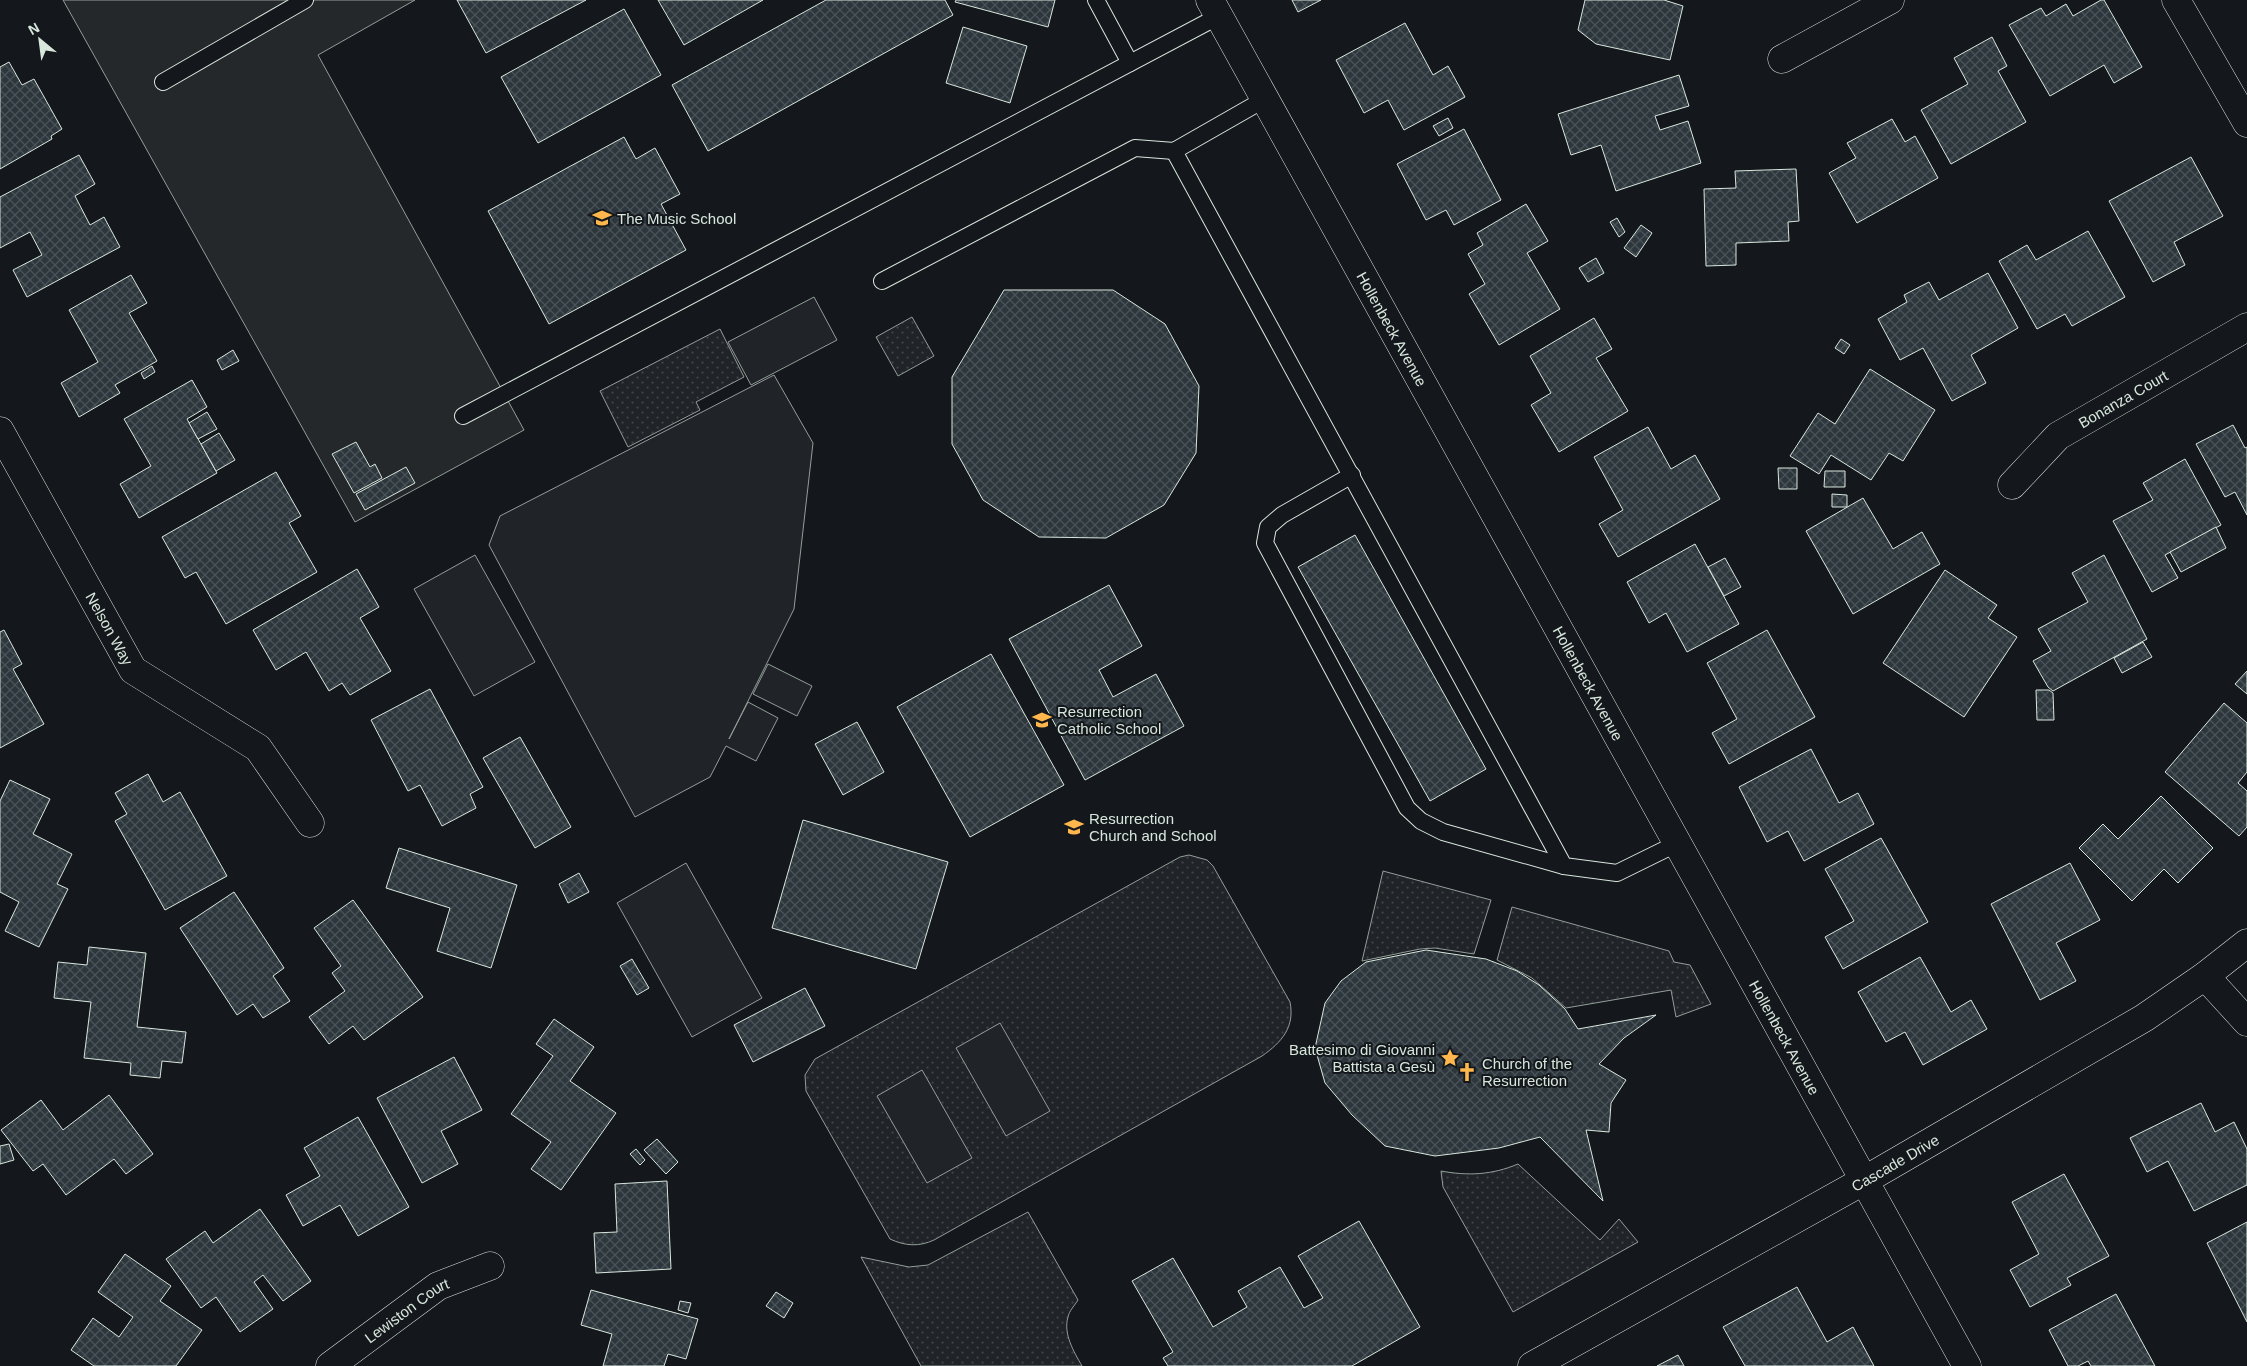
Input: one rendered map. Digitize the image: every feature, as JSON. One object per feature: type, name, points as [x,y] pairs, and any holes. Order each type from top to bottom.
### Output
[{"type":"street","points":[[1782,59],[1890,0]]},
{"type":"street","points":[[2176,0],[2247,123]]},
{"type":"street","name":"Hollenbeck Avenue","points":[[1215,8],[1967,1366]]},
{"type":"street","name":"Bonanza Court","points":[[2012,485],[2058,436],[2247,327]]},
{"type":"street","name":"Nelson Way","points":[[0,430],[133,670],[258,748],[310,823]]},
{"type":"street","name":"Cascade Drive","points":[[1532,1366],[1865,1180],[2144,1018],[2205,976],[2247,943]]},
{"type":"street","points":[[2205,976],[2247,1022]]},
{"type":"street","name":"Lewiston Court","points":[[334,1364],[438,1286],[490,1266]]},
{"type":"lane","points":[[163,82],[306,0]]},
{"type":"lane","points":[[1096,0],[1130,63]]},
{"type":"lane","points":[[463,416],[1130,63],[1215,8]]},
{"type":"lane","points":[[882,281],[1135,148],[1174,151],[1265,99]]},
{"type":"lane","points":[[1174,151],[1564,866]]},
{"type":"lane","points":[[1352,475],[1282,515],[1268,527],[1265,543],[1407,808],[1421,821],[1443,832],[1564,866],[1617,873],[1678,843]]},
{"type":"shaded area","points":[[63,0],[415,0],[318,55],[524,430],[355,522]]},
{"type":"shaded area","points":[[814,297],[837,340],[751,385],[728,342]]},
{"type":"shaded area","points":[[912,317],[934,356],[898,376],[876,337]]},
{"type":"shaded area","points":[[720,329],[744,377],[696,402],[700,410],[628,447],[600,391]]},
{"type":"shaded area","points":[[774,375],[813,443],[794,609],[729,739],[748,702],[778,718],[756,761],[726,746],[710,777],[635,817],[489,545],[500,516]]},
{"type":"shaded area","points":[[475,555],[535,662],[474,696],[414,589]]},
{"type":"shaded area","points":[[768,664],[812,686],[797,716],[753,694]]},
{"type":"shaded area","points":[[1189,855],[1207,860],[1213,866],[1290,1002],[1291,1019],[1281,1039],[1262,1056],[934,1240],[912,1245],[890,1239],[806,1091],[805,1075],[815,1059],[1180,857]]},
{"type":"shaded area","points":[[686,863],[762,998],[692,1037],[617,903]]},
{"type":"shaded area","points":[[1383,871],[1491,900],[1474,954],[1435,948],[1420,949],[1362,961]]},
{"type":"shaded area","points":[[1512,907],[1669,951],[1674,962],[1690,965],[1711,1004],[1676,1017],[1671,990],[1566,1008],[1532,978],[1497,960]]},
{"type":"shaded area","points":[[1000,1023],[1050,1111],[1006,1136],[956,1048]]},
{"type":"shaded area","points":[[922,1070],[972,1158],[927,1183],[877,1096]]},
{"type":"shaded area","points":[[1518,1164],[1600,1240],[1619,1219],[1638,1242],[1513,1312],[1443,1187],[1441,1171],[1480,1174]]},
{"type":"shaded area","points":[[1028,1212],[1078,1300],[1069,1315],[1067,1330],[1070,1343],[1082,1366],[921,1366],[861,1257],[909,1267],[928,1265]]},
{"type":"building","points":[[457,0],[586,0],[486,53]]},
{"type":"building","points":[[658,0],[763,0],[684,45]]},
{"type":"building","points":[[826,0],[945,0],[953,15],[708,151],[672,85]]},
{"type":"building","points":[[956,0],[1055,0],[1048,27],[955,2]]},
{"type":"building","points":[[1292,0],[1321,0],[1298,12]]},
{"type":"building","points":[[1585,0],[1664,0],[1683,6],[1670,60],[1596,44],[1578,30]]},
{"type":"building","points":[[2104,0],[2142,67],[2114,83],[2104,65],[2050,96],[2009,25],[2041,8],[2046,16],[2066,4],[2073,16]]},
{"type":"building","points":[[624,9],[661,75],[538,143],[501,77]]},
{"type":"building","points":[[1405,23],[1433,75],[1448,66],[1465,97],[1404,130],[1388,100],[1364,113],[1336,60]]},
{"type":"building","points":[[963,27],[1027,46],[1010,103],[946,83]]},
{"type":"building","points":[[1992,37],[2007,66],[1998,71],[2026,122],[1951,164],[1921,110],[1968,84],[1954,58]]},
{"type":"building","points":[[9,62],[22,85],[34,79],[62,129],[51,136],[52,139],[0,169],[0,67]]},
{"type":"building","points":[[1679,75],[1689,106],[1655,116],[1660,130],[1688,121],[1701,163],[1616,191],[1601,145],[1571,155],[1558,114]]},
{"type":"building","points":[[1448,118],[1453,128],[1439,136],[1433,126]]},
{"type":"building","points":[[1892,119],[1905,142],[1915,136],[1938,178],[1857,223],[1829,173],[1856,158],[1847,143]]},
{"type":"building","points":[[1464,129],[1501,200],[1454,225],[1446,210],[1426,220],[1397,164]]},
{"type":"building","points":[[624,137],[636,159],[655,148],[680,194],[661,204],[686,250],[549,324],[488,211]]},
{"type":"building","points":[[79,155],[95,184],[75,196],[90,225],[104,217],[120,247],[27,297],[13,270],[42,255],[30,232],[0,248],[0,197]]},
{"type":"building","points":[[2191,157],[2223,216],[2174,242],[2185,265],[2153,282],[2109,201]]},
{"type":"building","points":[[1796,169],[1799,221],[1788,222],[1789,241],[1736,243],[1736,265],[1706,266],[1704,189],[1736,188],[1735,171]]},
{"type":"building","points":[[1526,204],[1548,241],[1527,253],[1560,309],[1499,345],[1469,294],[1485,284],[1468,254],[1483,245],[1477,233]]},
{"type":"building","points":[[1617,218],[1625,232],[1619,237],[1610,222]]},
{"type":"building","points":[[1641,225],[1652,233],[1636,257],[1624,248]]},
{"type":"building","points":[[2088,231],[2125,297],[2072,326],[2065,314],[2037,329],[1999,261],[2027,245],[2036,260]]},
{"type":"building","points":[[1596,258],[1604,273],[1588,282],[1579,268]]},
{"type":"building","points":[[1988,273],[2018,328],[1971,355],[1986,383],[1952,401],[1923,348],[1900,360],[1878,319],[1907,302],[1904,295],[1929,282],[1939,300]]},
{"type":"building","points":[[131,275],[147,303],[129,313],[157,361],[115,385],[120,393],[79,417],[61,383],[98,362],[69,310]]},
{"type":"building","points":[[1004,290],[1113,290],[1165,324],[1199,386],[1196,453],[1164,505],[1106,538],[1039,537],[983,500],[952,444],[952,377]]},
{"type":"building","points":[[1594,318],[1612,349],[1596,358],[1628,411],[1559,452],[1531,405],[1551,393],[1530,356]]},
{"type":"building","points":[[1841,339],[1850,345],[1844,354],[1835,348]]},
{"type":"building","points":[[233,350],[239,361],[222,370],[217,360]]},
{"type":"building","points":[[152,366],[155,372],[144,379],[141,373]]},
{"type":"building","points":[[1870,369],[1935,410],[1903,461],[1889,453],[1871,480],[1831,455],[1819,474],[1790,456],[1818,413],[1835,424]]},
{"type":"building","points":[[192,380],[207,407],[187,419],[217,473],[139,518],[120,484],[151,466],[124,419]]},
{"type":"building","points":[[207,412],[217,429],[198,439],[189,423]]},
{"type":"building","points":[[2233,425],[2245,448],[2247,447],[2247,515],[2235,492],[2225,497],[2196,444]]},
{"type":"building","points":[[1648,427],[1671,469],[1695,455],[1720,499],[1618,557],[1599,524],[1623,510],[1594,457]]},
{"type":"building","points":[[219,433],[235,460],[216,471],[201,444]]},
{"type":"building","points":[[356,442],[370,467],[375,464],[382,478],[354,493],[332,454]]},
{"type":"building","points":[[2185,459],[2221,525],[2165,555],[2178,578],[2152,592],[2113,521],[2153,500],[2143,483]]},
{"type":"building","points":[[406,467],[415,483],[365,510],[356,494]]},
{"type":"building","points":[[1778,468],[1797,468],[1797,489],[1779,489]]},
{"type":"building","points":[[1825,471],[1845,471],[1845,487],[1824,487]]},
{"type":"building","points":[[276,472],[301,516],[289,523],[317,572],[226,624],[196,572],[185,578],[162,537]]},
{"type":"building","points":[[1832,494],[1847,495],[1847,507],[1832,507]]},
{"type":"building","points":[[1863,498],[1893,549],[1922,532],[1940,564],[1853,614],[1806,531]]},
{"type":"building","points":[[2216,527],[2226,548],[2181,572],[2170,552]]},
{"type":"building","points":[[1355,535],[1486,769],[1430,801],[1298,567]]},
{"type":"building","points":[[1695,544],[1739,624],[1687,652],[1666,613],[1649,623],[1627,582]]},
{"type":"building","points":[[2104,555],[2147,639],[2053,691],[2048,687],[2033,661],[2051,651],[2038,629],[2088,602],[2072,573]]},
{"type":"building","points":[[1725,558],[1741,587],[1724,596],[1708,567]]},
{"type":"building","points":[[357,569],[379,607],[360,618],[391,671],[350,695],[342,683],[329,691],[306,652],[276,670],[253,630]]},
{"type":"building","points":[[1945,570],[1997,605],[1988,618],[2017,637],[1964,717],[1883,663]]},
{"type":"building","points":[[1109,585],[1142,646],[1099,670],[1113,697],[1156,674],[1184,726],[1085,780],[1009,639]]},
{"type":"building","points":[[4,630],[22,664],[13,669],[44,724],[0,748],[0,632]]},
{"type":"building","points":[[1767,630],[1815,717],[1729,764],[1712,733],[1737,719],[1707,663]]},
{"type":"building","points":[[2143,642],[2152,657],[2122,673],[2114,658]]},
{"type":"building","points":[[991,654],[1064,785],[970,837],[897,707]]},
{"type":"building","points":[[2247,671],[2247,694],[2235,684]]},
{"type":"building","points":[[430,689],[483,787],[470,794],[476,808],[442,826],[420,785],[408,791],[371,720]]},
{"type":"building","points":[[2036,690],[2049,690],[2053,693],[2054,720],[2037,720]]},
{"type":"building","points":[[2224,703],[2247,723],[2247,772],[2238,783],[2247,791],[2247,827],[2239,836],[2165,772]]},
{"type":"building","points":[[857,722],[884,772],[843,795],[815,744]]},
{"type":"building","points":[[520,737],[571,827],[535,848],[483,758]]},
{"type":"building","points":[[1811,749],[1839,803],[1858,793],[1874,824],[1804,861],[1788,831],[1767,842],[1739,787]]},
{"type":"building","points":[[148,774],[163,802],[180,792],[227,876],[165,910],[115,821],[127,814],[115,793]]},
{"type":"building","points":[[10,780],[50,799],[33,834],[72,854],[57,884],[68,889],[39,947],[5,931],[19,902],[0,892],[0,801]]},
{"type":"building","points":[[2161,796],[2213,848],[2178,883],[2164,869],[2132,901],[2079,848],[2103,824],[2118,839]]},
{"type":"building","points":[[803,820],[948,862],[916,969],[772,928]]},
{"type":"building","points":[[1881,838],[1928,922],[1843,969],[1825,937],[1854,921],[1825,869]]},
{"type":"building","points":[[399,848],[517,885],[491,968],[437,951],[450,908],[386,888]]},
{"type":"building","points":[[2070,863],[2100,920],[2056,943],[2076,981],[2040,1000],[1991,904]]},
{"type":"building","points":[[579,873],[589,892],[568,903],[559,884]]},
{"type":"building","points":[[234,892],[284,968],[273,976],[290,1001],[263,1018],[253,1004],[237,1015],[180,928]]},
{"type":"building","points":[[353,900],[423,997],[364,1040],[353,1026],[329,1044],[309,1017],[345,991],[332,973],[341,966],[314,928]]},
{"type":"building","points":[[89,947],[146,953],[137,1027],[186,1032],[182,1063],[162,1061],[160,1078],[130,1075],[131,1063],[84,1058],[91,1002],[54,998],[58,962],[87,965]]},
{"type":"building","name":"Church of the Resurrection","points":[[1426,950],[1486,959],[1517,971],[1539,985],[1565,1009],[1578,1029],[1656,1015],[1624,1038],[1599,1064],[1626,1080],[1611,1103],[1609,1132],[1586,1130],[1603,1201],[1540,1137],[1499,1148],[1435,1156],[1385,1146],[1352,1115],[1325,1083],[1315,1048],[1325,1003],[1341,981],[1366,962]]},
{"type":"building","points":[[1920,957],[1951,1012],[1971,1000],[1987,1029],[1923,1065],[1905,1032],[1886,1042],[1858,992]]},
{"type":"building","points":[[632,959],[649,988],[637,995],[620,966]]},
{"type":"building","points":[[805,988],[825,1026],[753,1062],[734,1025]]},
{"type":"building","points":[[554,1019],[594,1047],[570,1081],[616,1113],[561,1190],[531,1169],[551,1142],[511,1114],[553,1056],[536,1044]]},
{"type":"building","points":[[454,1057],[482,1110],[441,1131],[458,1164],[422,1183],[377,1098]]},
{"type":"building","points":[[109,1095],[153,1154],[126,1174],[114,1159],[66,1195],[43,1164],[33,1171],[1,1130],[41,1100],[63,1130]]},
{"type":"building","points":[[2201,1103],[2215,1132],[2234,1122],[2247,1149],[2247,1185],[2194,1211],[2168,1161],[2147,1172],[2130,1138]]},
{"type":"building","points":[[358,1117],[409,1207],[358,1236],[340,1205],[303,1226],[286,1195],[320,1176],[304,1148]]},
{"type":"building","points":[[657,1139],[678,1162],[666,1174],[644,1150]]},
{"type":"building","points":[[9,1144],[14,1160],[0,1164],[0,1146]]},
{"type":"building","points":[[636,1149],[645,1160],[640,1165],[630,1154]]},
{"type":"building","points":[[2064,1174],[2109,1256],[2067,1278],[2071,1285],[2030,1307],[2010,1270],[2039,1254],[2012,1202]]},
{"type":"building","points":[[667,1181],[671,1269],[596,1273],[594,1233],[617,1232],[615,1184]]},
{"type":"building","points":[[260,1209],[311,1281],[283,1301],[263,1275],[254,1282],[273,1309],[240,1332],[216,1297],[201,1308],[166,1259],[205,1231],[213,1243]]},
{"type":"building","points":[[1359,1221],[1420,1327],[1352,1366],[1168,1366],[1163,1358],[1173,1352],[1132,1281],[1173,1258],[1213,1327],[1247,1307],[1238,1291],[1280,1267],[1304,1308],[1323,1298],[1298,1256]]},
{"type":"building","points":[[2247,1222],[2247,1322],[2207,1243]]},
{"type":"building","points":[[125,1254],[171,1286],[160,1301],[202,1330],[176,1366],[94,1366],[71,1350],[93,1318],[119,1337],[133,1317],[98,1292]]},
{"type":"building","points":[[1797,1287],[1827,1342],[1853,1327],[1874,1366],[1745,1366],[1723,1327]]},
{"type":"building","points":[[591,1290],[698,1319],[686,1359],[668,1354],[664,1366],[603,1366],[612,1334],[581,1325]]},
{"type":"building","points":[[776,1292],[793,1303],[784,1318],[766,1306]]},
{"type":"building","points":[[2116,1294],[2155,1366],[2091,1366],[2088,1361],[2078,1366],[2068,1366],[2049,1330]]},
{"type":"building","points":[[680,1301],[691,1303],[688,1313],[678,1310]]},
{"type":"building","points":[[1678,1355],[1684,1366],[1657,1366]]},
{"type":"place","name":"The Music School","points":[[602,218]]},
{"type":"place","name":"Resurrection Catholic School","points":[[1042,720]]},
{"type":"place","name":"Resurrection Church and School","points":[[1074,827]]},
{"type":"place","name":"Battesimo di Giovanni Battista a Gesù","points":[[1450,1058]]},
{"type":"place","name":"Church of the Resurrection","points":[[1467,1072]]}]
